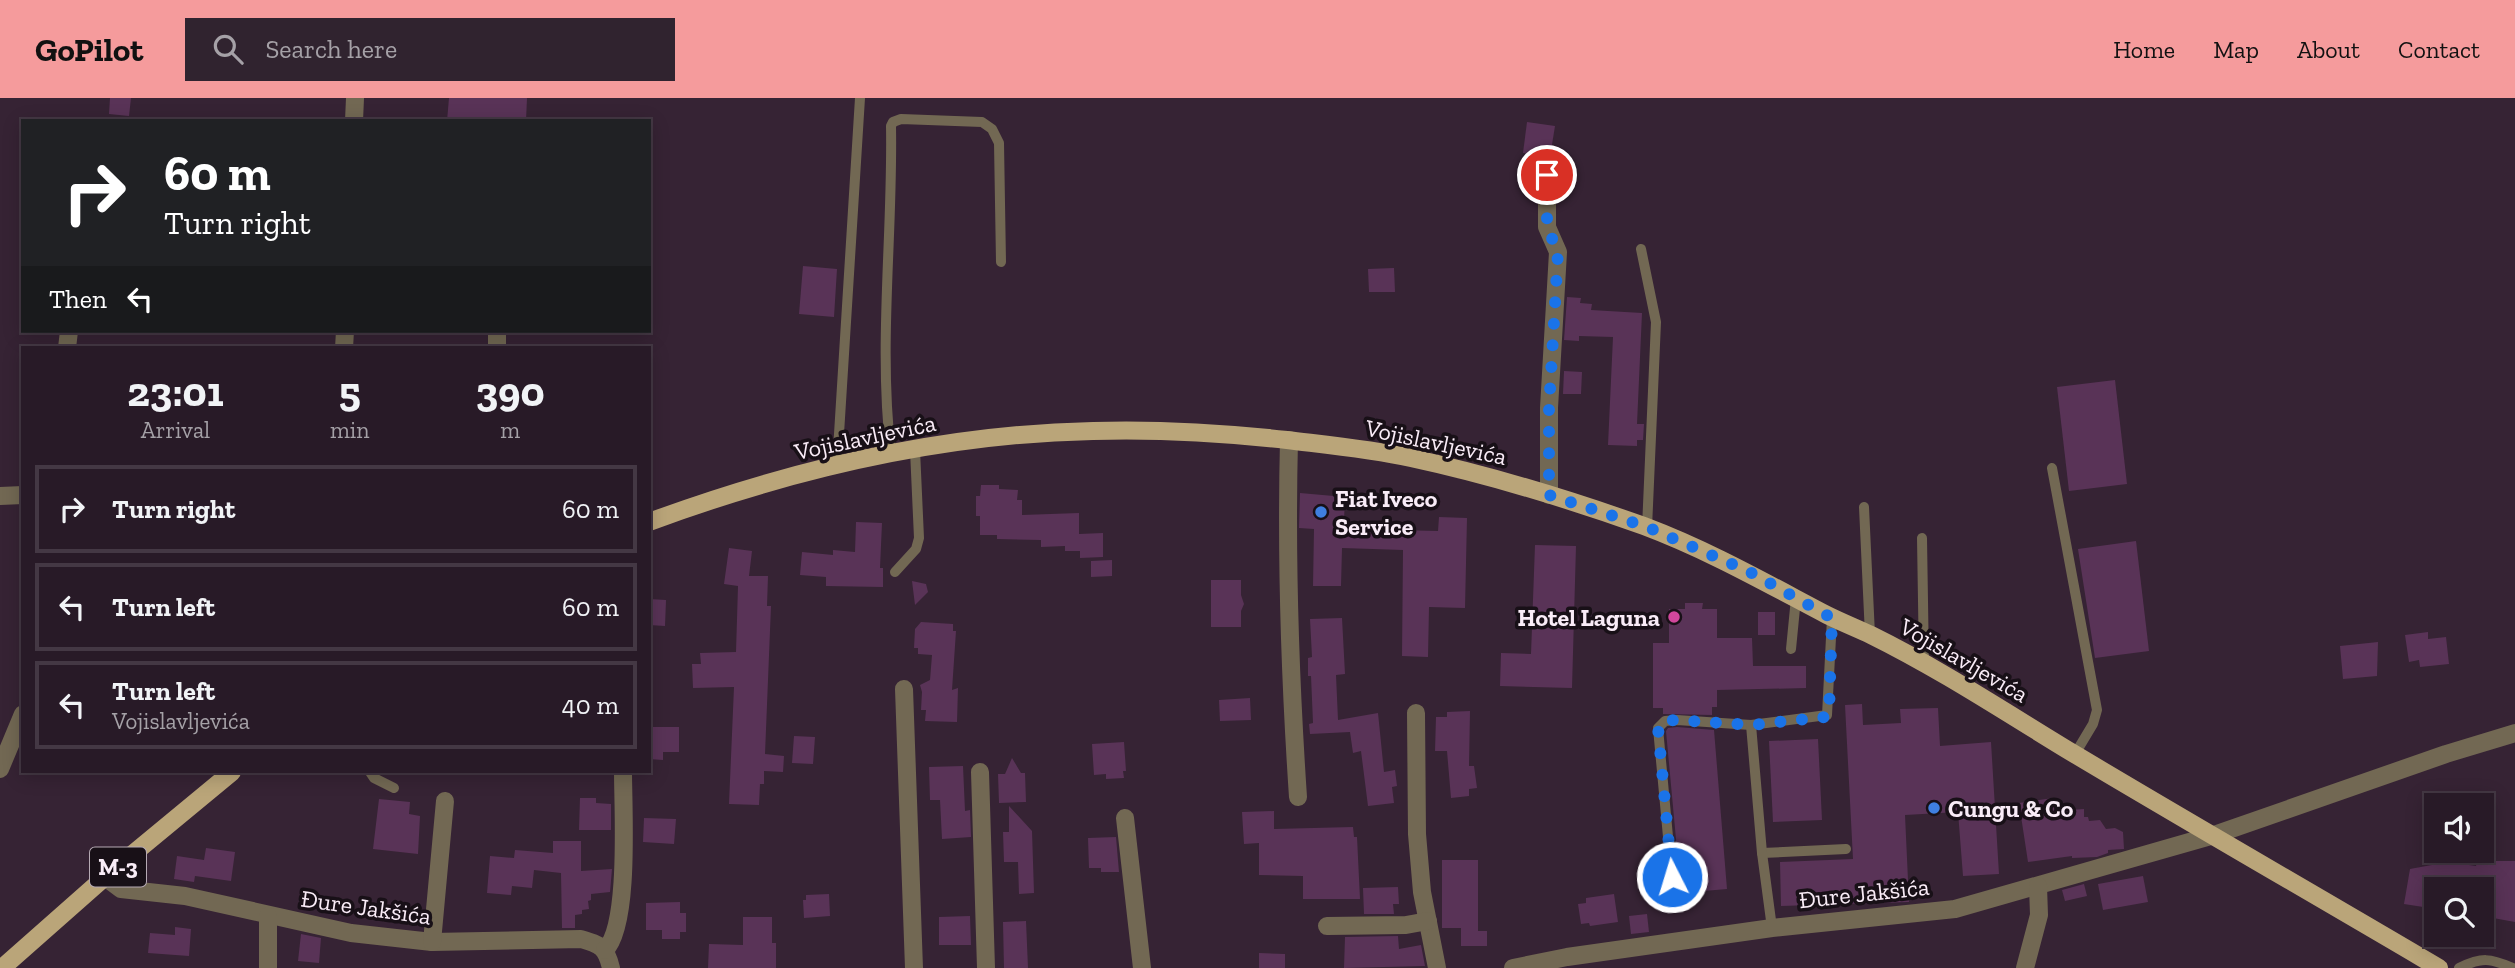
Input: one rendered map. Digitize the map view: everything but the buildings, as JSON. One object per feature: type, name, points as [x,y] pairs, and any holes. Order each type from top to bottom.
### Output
[{"type":"main road","name":"Vojislavljevića","points":[[651,521],[702,502],[836,466],[969,441],[1093,431],[1185,432],[1289,440],[1408,457],[1549,495],[1647,527],[1748,571],[1832,618],[1924,664],[2439,968]]},
{"type":"main road","name":"M-3","points":[[3,964],[231,773]]},
{"type":"street","points":[[354,119],[355,98]]},
{"type":"street","points":[[1547,175],[1547,227],[1558,252],[1549,408],[1549,495]]},
{"type":"street","points":[[1289,440],[1286,542],[1298,797]]},
{"type":"street","points":[[0,496],[21,495]]},
{"type":"street","points":[[904,689],[914,968]]},
{"type":"street","points":[[1416,713],[1417,834],[1422,892],[1437,968]]},
{"type":"street","points":[[0,769],[21,719]]},
{"type":"street","name":"Đure Jakšića","points":[[1513,968],[1567,957],[1772,928],[1955,909],[2214,835],[2446,754],[2515,733]]},
{"type":"street","points":[[980,772],[986,968]]},
{"type":"street","points":[[611,968],[606,950],[614,937],[620,911],[623,773]]},
{"type":"street","points":[[432,942],[445,801]]},
{"type":"street","points":[[1125,818],[1142,968]]},
{"type":"street","name":"Đure Jakšića","points":[[106,877],[121,889],[185,896],[351,933],[432,942],[581,939],[596,943],[606,950]]},
{"type":"street","points":[[2025,968],[2039,915],[2038,886]]},
{"type":"street","points":[[268,916],[268,968]]},
{"type":"street","points":[[1327,926],[1406,925],[1428,921]]},
{"type":"lane","points":[[836,466],[860,98]]},
{"type":"lane","points":[[891,454],[887,424],[885,350],[893,122],[982,122],[992,129],[999,143],[1001,262]]},
{"type":"lane","points":[[1641,249],[1656,322],[1647,527]]},
{"type":"lane","points":[[895,572],[916,549],[919,538],[915,450]]},
{"type":"lane","points":[[2052,468],[2097,710],[2093,724],[2074,754]]},
{"type":"lane","points":[[1864,507],[1870,635]]},
{"type":"lane","points":[[1922,538],[1924,664]]},
{"type":"lane","points":[[1791,649],[1796,598]]},
{"type":"lane","points":[[1674,902],[1658,728],[1665,721],[1677,720],[1751,725],[1827,715],[1832,618]]},
{"type":"lane","points":[[1751,725],[1762,853],[1772,928]]},
{"type":"lane","points":[[371,773],[374,778],[394,788]]},
{"type":"lane","points":[[1762,853],[1846,849]]},
{"type":"lane","points":[[2459,968],[2487,958],[2513,968]]},
{"type":"place","name":"Fiat Iveco Service","points":[[1321,512]]},
{"type":"place","name":"Hotel Laguna","points":[[1674,617]]},
{"type":"place","name":"Cungu & Co","points":[[1934,808]]},
{"type":"route","points":[[1547,175],[1547,227],[1558,252],[1549,408],[1549,495],[1647,527],[1748,571],[1832,618],[1829,713],[1825,717],[1751,725],[1677,720],[1665,721],[1658,728],[1672,877]]}]
